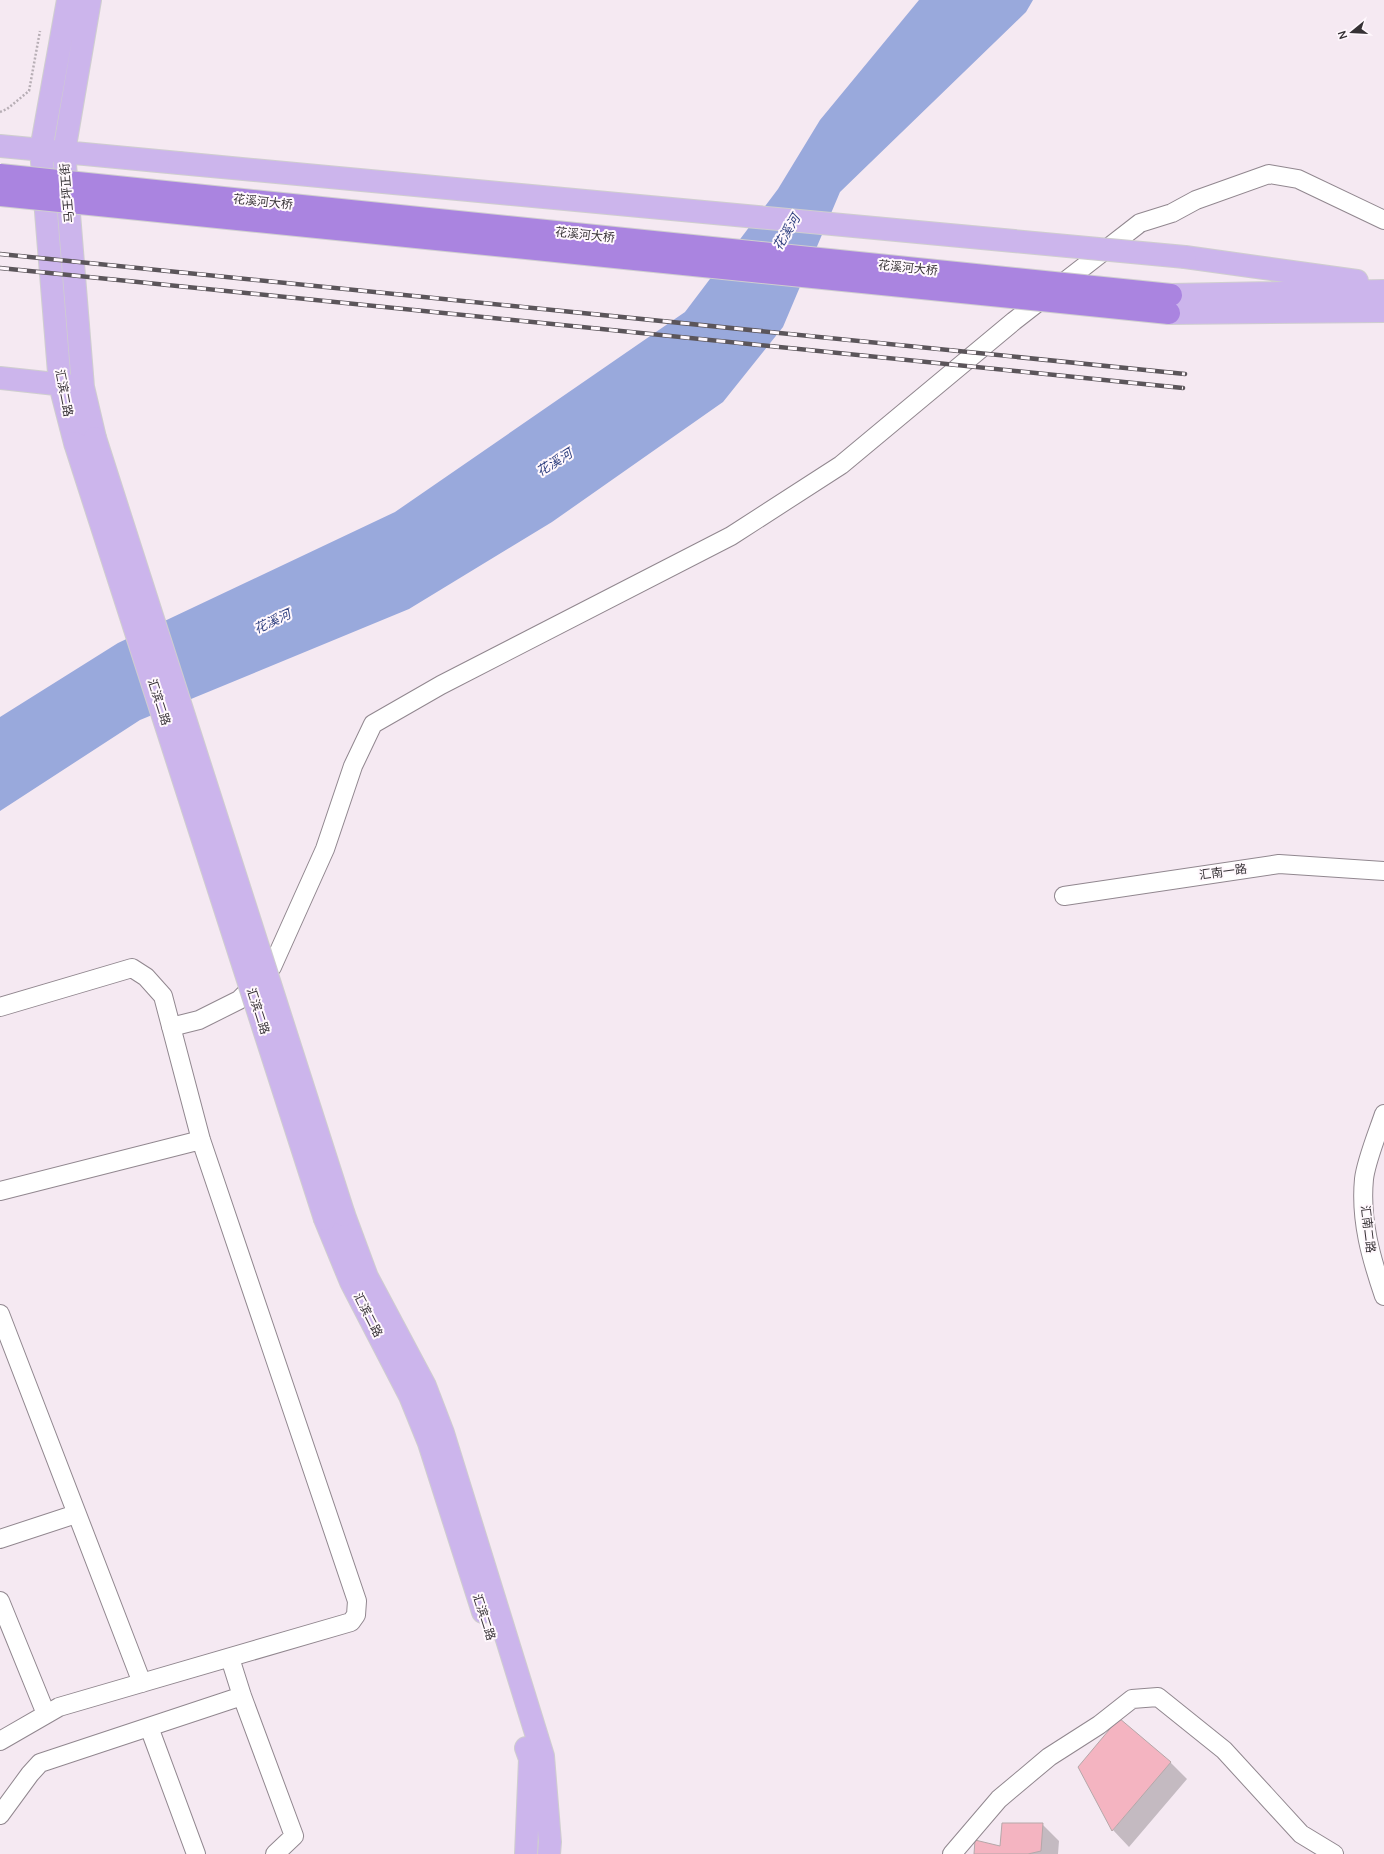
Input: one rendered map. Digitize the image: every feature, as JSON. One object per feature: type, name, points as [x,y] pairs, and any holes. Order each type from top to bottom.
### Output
[{"type":"highway","name":"花溪河大桥","points":[[0,175],[1170,304]]},
{"type":"highway","name":"花溪河大桥","points":[[0,195],[1170,304]]},
{"type":"main road","points":[[41,150],[68,0]]},
{"type":"main road","name":"马王坪正街","points":[[83,387],[64,152],[90,0]]},
{"type":"main road","points":[[0,146],[1185,257],[1384,284]]},
{"type":"main road","name":"汇滨二路","points":[[41,150],[60,385],[85,441],[335,1217],[425,1386],[436,1438],[536,1757],[550,1842],[549,1854]]},
{"type":"main road","points":[[1170,304],[1384,291]]},
{"type":"main road","points":[[1170,304],[1384,311]]},
{"type":"main road","points":[[0,378],[83,387]]},
{"type":"main road","name":"汇滨二路","points":[[83,387],[85,441]]},
{"type":"main road","name":"汇滨二路","points":[[526,1854],[536,1757]]},
{"type":"street","points":[[171,1027],[198,1020],[239,1000],[272,967],[326,849],[353,766],[373,724],[441,685],[731,536],[834,469],[1014,321],[1140,223],[1172,213],[1196,200],[1269,174],[1298,179],[1384,220]]},
{"type":"street","name":"汇南一路","points":[[1064,896],[1279,864],[1384,871]]},
{"type":"street","points":[[0,1007],[132,968],[146,977],[163,996],[201,1140],[357,1601],[356,1615],[351,1622],[59,1707],[0,1741]]},
{"type":"street","name":"汇南二路","points":[[1384,1114],[1364,1178],[1364,1213],[1371,1257],[1384,1296]]},
{"type":"street","points":[[0,1191],[201,1140]]},
{"type":"street","points":[[0,1314],[142,1684]]},
{"type":"street","points":[[0,1539],[76,1514]]},
{"type":"street","points":[[0,1602],[46,1714]]},
{"type":"street","points":[[230,1658],[242,1696],[294,1836],[275,1854]]},
{"type":"street","points":[[0,1814],[40,1763],[242,1696]]},
{"type":"street","points":[[952,1854],[999,1799],[1049,1758],[1099,1725],[1132,1698],[1158,1698],[1224,1750],[1301,1834],[1334,1854]]},
{"type":"street","points":[[149,1727],[196,1854]]},
{"type":"path","points":[[0,112],[7,110],[27,94],[29,90],[40,31]]},
{"type":"water","name":"花溪河","points":[[919,0],[1033,0],[1026,12],[840,192],[783,327],[723,402],[552,522],[409,609],[140,720],[0,811],[0,717],[118,643],[395,512],[685,312],[778,189],[820,120]]},
{"type":"building","points":[[1119,1718],[1171,1762],[1112,1831],[1078,1767]]},
{"type":"building","points":[[1002,1823],[1043,1823],[1041,1851],[1028,1854],[974,1854],[975,1840],[1000,1846]]},
{"type":"railway","points":[[0,254],[1185,374]]},
{"type":"railway","points":[[0,268],[1183,388]]}]
